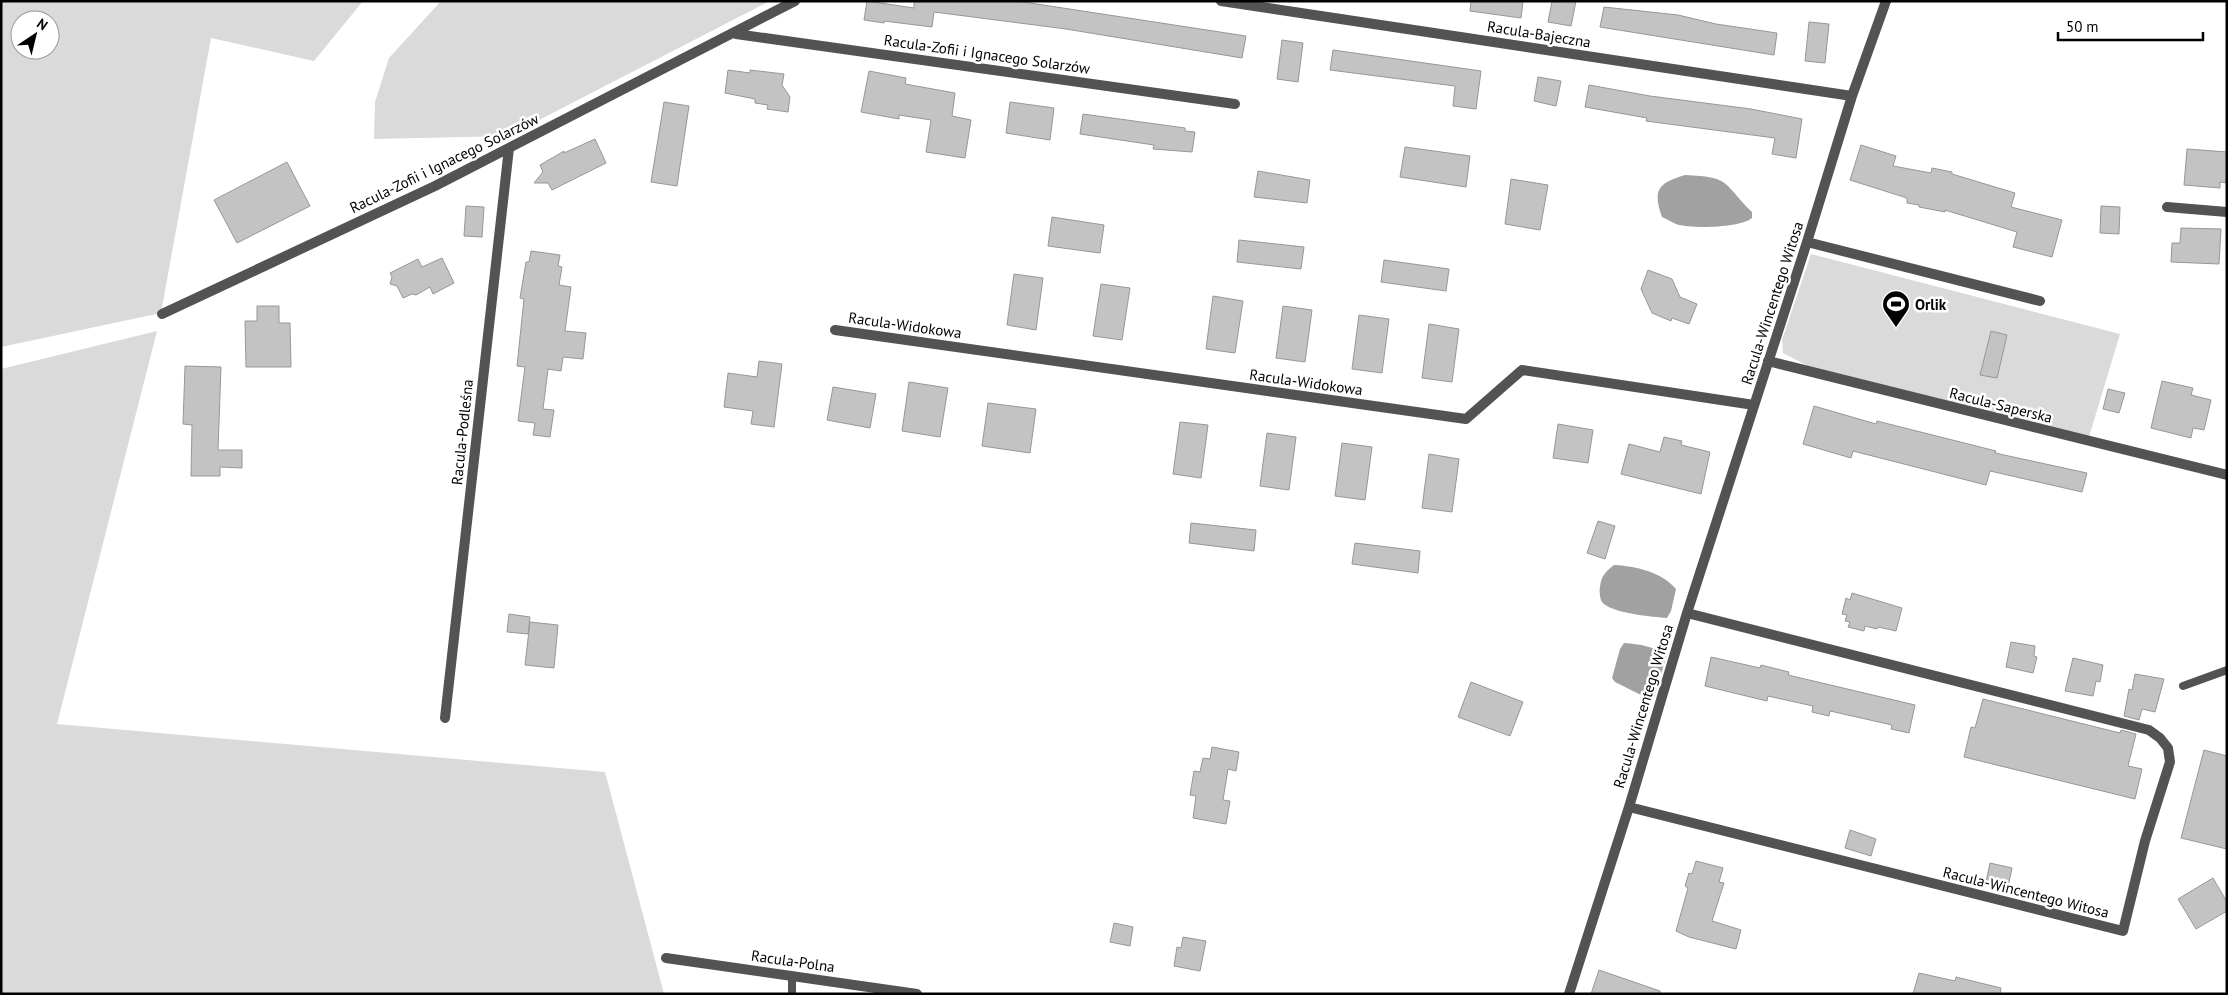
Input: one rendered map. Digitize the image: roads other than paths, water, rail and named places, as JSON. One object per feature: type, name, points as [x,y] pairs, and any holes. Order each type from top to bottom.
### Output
[{"type":"street","name":"Racula-Zofii i Ignacego Solarzów","points":[[162,314],[426,190],[736,34],[796,1]]},
{"type":"street","name":"Racula-Bajeczna","points":[[1221,1],[1852,96]]},
{"type":"street","name":"Racula-Wincentego Witosa","points":[[1569,994],[1629,808],[1687,613],[1807,242],[1852,96],[1886,1]]},
{"type":"street","name":"Racula-Zofii i Ignacego Solarzów","points":[[736,34],[1235,104]]},
{"type":"street","name":"Racula-Podleśna","points":[[446,718],[509,148]]},
{"type":"street","points":[[2167,207],[2227,212]]},
{"type":"street","points":[[1807,242],[2040,301]]},
{"type":"street","name":"Racula-Widokowa","points":[[835,330],[1466,419],[1522,370],[1754,405]]},
{"type":"street","name":"Racula-Saperska","points":[[1768,362],[2227,475]]},
{"type":"street","name":"Racula-Wincentego Witosa","points":[[1629,808],[2123,931],[2144,841],[2170,762],[2168,748],[2160,738],[2149,730],[1687,613]]},
{"type":"street","name":"Racula-Polna","points":[[666,958],[917,994]]},
{"type":"lane","points":[[2183,686],[2227,670]]},
{"type":"lane","points":[[792,976],[792,994]]},
{"type":"place","name":"Orlik","points":[[1896,328]]}]
